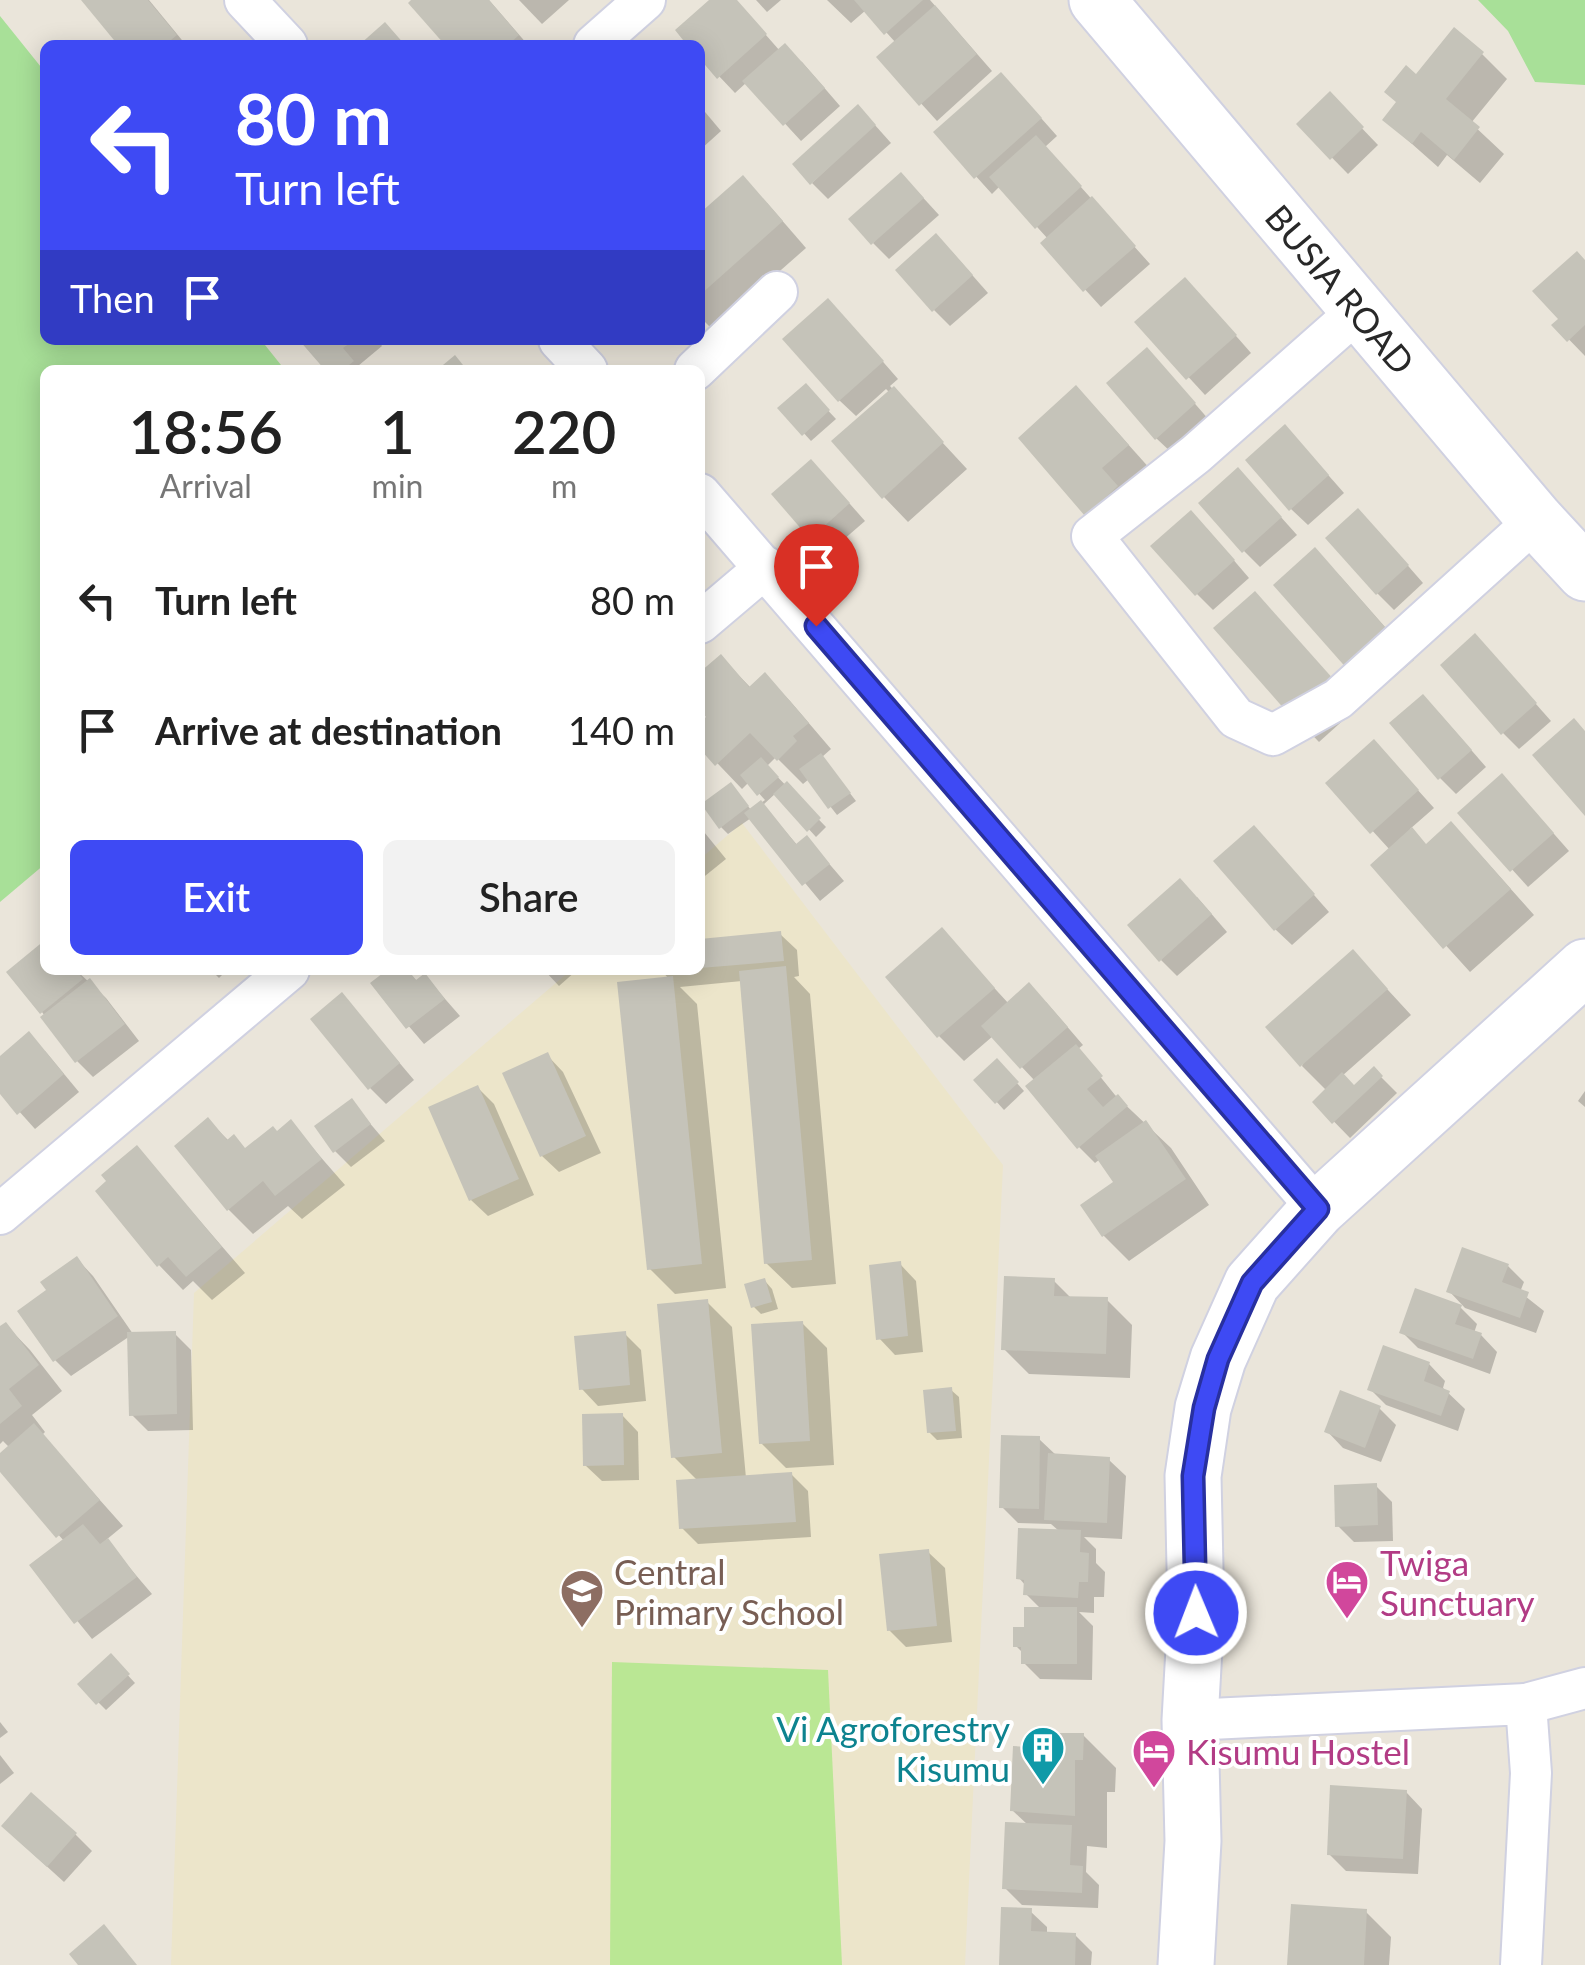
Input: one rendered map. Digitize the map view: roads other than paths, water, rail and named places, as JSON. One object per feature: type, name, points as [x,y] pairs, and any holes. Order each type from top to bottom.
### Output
[{"type":"street","points":[[245,0],[281,40]]},
{"type":"street","points":[[600,40],[645,0]]},
{"type":"street","name":"BUSIA ROAD","points":[[1097,0],[1536,520],[1582,565]]},
{"type":"street","points":[[700,365],[777,292]]},
{"type":"street","points":[[1358,311],[1196,454],[1092,536],[1236,718],[1273,735],[1338,699],[1536,520]]},
{"type":"street","points":[[564,345],[582,365]]},
{"type":"street","points":[[705,500],[1318,1209]]},
{"type":"street","points":[[705,619],[766,567]]},
{"type":"street","points":[[1186,1965],[1193,1841],[1193,1476],[1204,1408],[1218,1359],[1252,1283],[1318,1209],[1585,968]]},
{"type":"street","points":[[0,1214],[283,975]]},
{"type":"street","points":[[1190,1720],[1526,1704],[1585,1688]]},
{"type":"street","points":[[1520,1965],[1531,1773],[1526,1704]]},
{"type":"place","name":"Twiga Sunctuary","points":[[1347,1620]]},
{"type":"place","name":"Central Primary School","points":[[582,1629]]},
{"type":"place","name":"Vi Agroforestry Kisumu","points":[[1043,1786]]},
{"type":"place","name":"Kisumu Hostel","points":[[1154,1789]]}]
